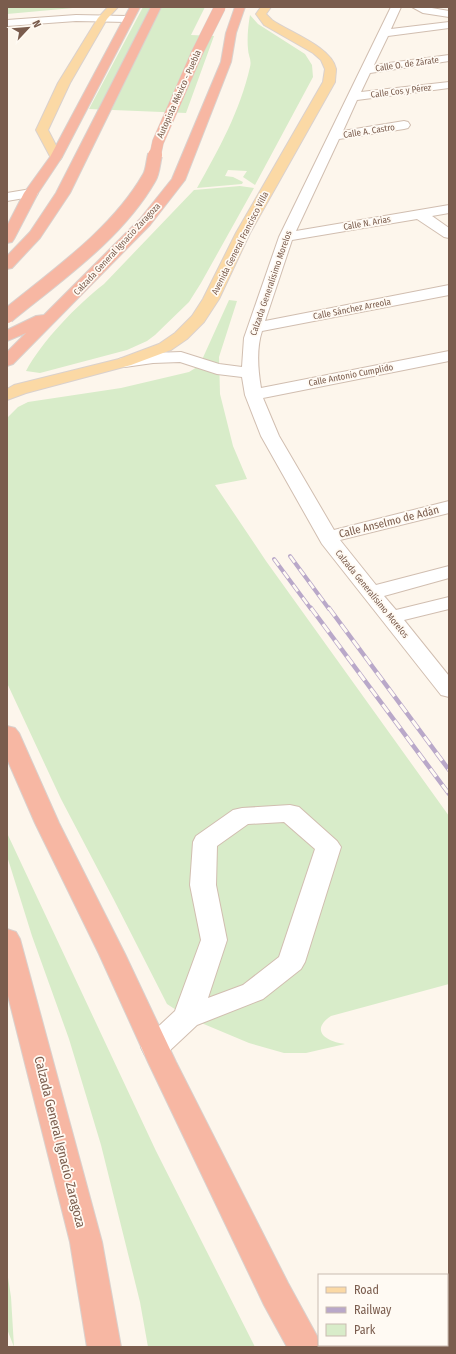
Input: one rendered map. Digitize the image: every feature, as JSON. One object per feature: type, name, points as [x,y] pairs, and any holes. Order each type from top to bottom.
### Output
[{"type":"highway","points":[[7,240],[31,194],[56,157],[127,19],[135,7]]},
{"type":"highway","points":[[7,265],[35,235],[63,193],[156,7]]},
{"type":"highway","name":"Autopista México - Puebla","points":[[7,316],[77,259],[118,221],[150,177],[158,142],[197,53],[220,7]]},
{"type":"highway","name":"Calzada General Ignacio Zaragoza","points":[[7,361],[145,222],[178,180],[226,62],[231,33],[240,7]]},
{"type":"highway","points":[[7,336],[57,312]]},
{"type":"highway","points":[[7,733],[47,823],[112,954],[155,1047],[276,1294],[305,1347]]},
{"type":"highway","name":"Calzada General Ignacio Zaragoza","points":[[7,940],[86,1242],[104,1347]]},
{"type":"main road","points":[[56,157],[42,130],[64,83],[103,18],[113,7]]},
{"type":"main road","name":"Avenida General Francisco Villa","points":[[7,395],[20,389],[124,362],[165,346],[181,336],[198,319],[211,299],[243,233],[328,82],[331,74],[326,61],[322,56],[269,23],[261,14],[266,7]]},
{"type":"street","points":[[87,7],[103,18]]},
{"type":"street","name":"Calzada Generalísimo Morelos","points":[[396,7],[286,237],[252,338],[250,373],[253,395],[270,436],[332,544],[449,690]]},
{"type":"street","points":[[417,7],[427,11],[449,14]]},
{"type":"street","points":[[7,23],[76,18],[127,19]]},
{"type":"street","points":[[383,34],[449,25]]},
{"type":"street","points":[[419,29],[437,39]]},
{"type":"street","name":"Calle O. de Zárate","points":[[365,70],[446,61]]},
{"type":"street","name":"Calle Cos y Pérez","points":[[352,97],[449,85]]},
{"type":"street","name":"Calle A. Castro","points":[[334,136],[404,125]]},
{"type":"street","points":[[7,197],[31,194]]},
{"type":"street","name":"Calle N. Arias","points":[[286,237],[449,209]]},
{"type":"street","points":[[420,214],[449,234]]},
{"type":"street","name":"Calle Sánchez Arreola","points":[[255,328],[449,290]]},
{"type":"street","points":[[124,362],[171,356],[195,361],[217,369],[250,373]]},
{"type":"street","name":"Calle Antonio Cumplido","points":[[253,395],[449,356]]},
{"type":"street","name":"Calle Anselmo de Adán","points":[[329,537],[449,507]]},
{"type":"street","points":[[372,593],[449,572]]},
{"type":"street","points":[[391,617],[449,603]]},
{"type":"street","points":[[155,1047],[187,1017],[253,992],[291,962],[328,847],[290,813],[242,816],[205,842],[203,885],[214,940],[187,1017]]},
{"type":"green space","points":[[7,7],[73,7],[73,8],[7,14]]},
{"type":"green space","points":[[143,7],[205,7],[191,35],[214,36],[186,113],[89,109]]},
{"type":"green space","points":[[250,15],[258,24],[305,54],[312,65],[313,77],[255,185],[243,177],[247,171],[228,170],[225,176],[233,177],[243,182],[242,184],[197,188],[235,114],[246,83],[250,64],[248,51],[248,28]]},
{"type":"green space","points":[[240,186],[254,188],[201,283],[189,302],[155,335],[147,341],[127,350],[40,373],[26,371],[41,348],[61,324],[104,284],[194,190]]},
{"type":"green space","points":[[229,300],[237,301],[219,357],[220,394],[233,446],[247,479],[215,485],[266,561],[449,816],[449,984],[331,1016],[321,1026],[323,1035],[332,1041],[345,1044],[306,1053],[284,1053],[249,1043],[187,1017],[167,1004],[61,799],[7,683],[7,418],[18,407],[28,402],[121,388],[189,372],[197,367],[201,362]]},
{"type":"green space","points":[[7,833],[156,1151],[255,1347],[148,1347],[140,1302],[101,1145],[69,1039],[32,936],[7,856]]},
{"type":"green space","points":[[7,1271],[11,1297],[14,1347],[7,1329]]},
{"type":"railway","points":[[290,556],[329,609]]},
{"type":"railway","points":[[274,559],[311,609]]},
{"type":"railway","points":[[311,608],[449,794]]},
{"type":"railway","points":[[329,608],[449,770]]}]
